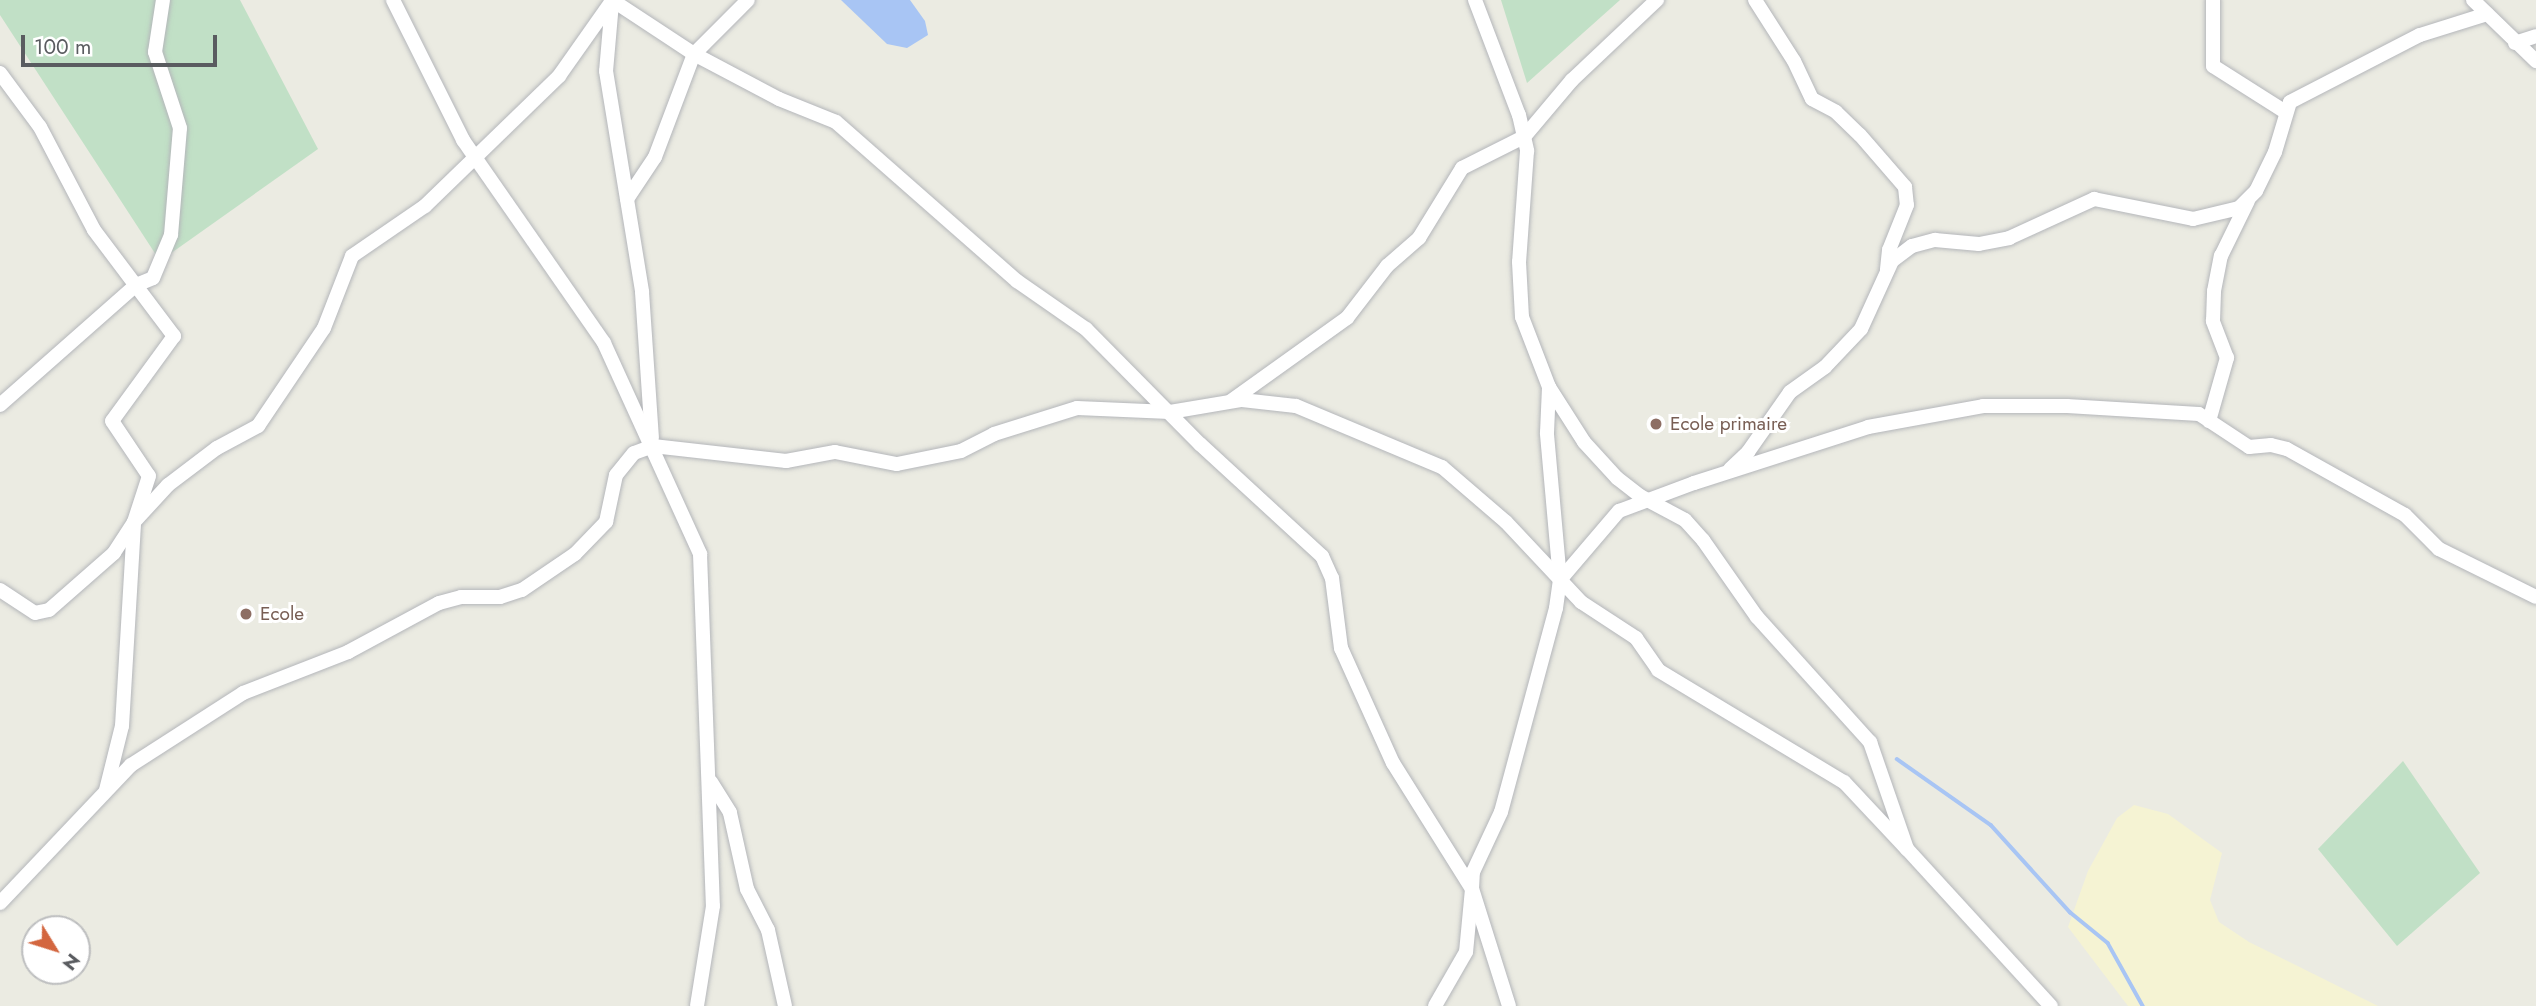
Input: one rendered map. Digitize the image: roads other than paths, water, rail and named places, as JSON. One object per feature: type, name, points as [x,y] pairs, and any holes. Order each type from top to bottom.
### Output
[{"type":"street","points":[[0,405],[136,285],[153,278],[171,235],[180,128],[155,52],[163,0]]},
{"type":"street","points":[[393,0],[475,157],[604,343],[700,554],[711,781],[713,906],[697,1006]]},
{"type":"street","points":[[0,590],[35,613],[49,610],[114,554],[134,522],[168,485],[217,448],[258,426],[324,328],[352,256],[425,206],[559,76],[612,0]]},
{"type":"street","points":[[612,0],[694,54],[779,99],[836,122],[1017,281],[1086,329],[1322,556],[1332,578],[1341,648],[1393,763],[1472,889],[1509,1006]]},
{"type":"street","points":[[612,0],[606,72],[642,292],[653,446]]},
{"type":"street","points":[[627,199],[655,157],[694,54],[748,0]]},
{"type":"street","points":[[1475,0],[1524,137],[1522,317],[1549,387],[1584,442],[1617,478],[1694,530],[1757,617],[1870,742],[1907,849]]},
{"type":"street","points":[[1230,402],[1362,303],[1387,266],[1419,238],[1462,168],[1524,137],[1572,80],[1657,0]]},
{"type":"street","points":[[1755,0],[1794,61],[1812,99],[1836,112],[1905,187],[1907,205],[1889,250],[1887,272]]},
{"type":"street","points":[[2213,0],[2213,66],[2284,111]]},
{"type":"street","points":[[2473,0],[2536,61]]},
{"type":"street","points":[[2209,421],[2227,358],[2213,321],[2214,290],[2221,256],[2276,152],[2284,111],[2290,102],[2420,35],[2487,14]]},
{"type":"street","points":[[2515,43],[2536,36]]},
{"type":"street","points":[[0,73],[40,127],[94,230],[174,336],[112,421],[149,476],[134,522],[122,726],[106,791]]},
{"type":"street","points":[[1726,472],[1748,452],[1790,392],[1825,367],[1861,329],[1892,261],[1912,246],[1935,240],[1979,244],[2008,238],[2094,199],[2193,219],[2214,217],[2249,200]]},
{"type":"street","points":[[1434,1006],[1466,952],[1473,872],[1501,812],[1518,754],[1560,580],[1547,433],[1549,387]]},
{"type":"street","points":[[0,903],[131,765],[243,693],[348,652],[439,603],[461,597],[500,597],[522,590],[596,537],[606,522],[624,462],[653,446],[786,461],[835,452],[897,464],[961,451],[994,434],[1077,408],[1170,412],[1230,402],[1296,406],[1424,456],[1442,467],[1506,523],[1581,603],[1636,638],[1658,670],[1844,782],[2051,1006]]},
{"type":"street","points":[[1560,580],[1619,511],[1650,502],[1726,472],[1868,427],[1983,406],[2186,412],[2209,421],[2249,447],[2271,445],[2287,449],[2405,515],[2439,549],[2536,597]]},
{"type":"street","points":[[711,781],[730,813],[747,889],[768,930],[785,1006]]},
{"type":"water","points":[[841,0],[910,0],[925,21],[928,35],[907,48],[887,44]]},
{"type":"waterway","points":[[1897,759],[1991,825],[2070,912],[2108,943],[2143,1006]]},
{"type":"place","name":"Ecole primaire","points":[[1656,424]]},
{"type":"place","name":"Ecole","points":[[246,614]]}]
